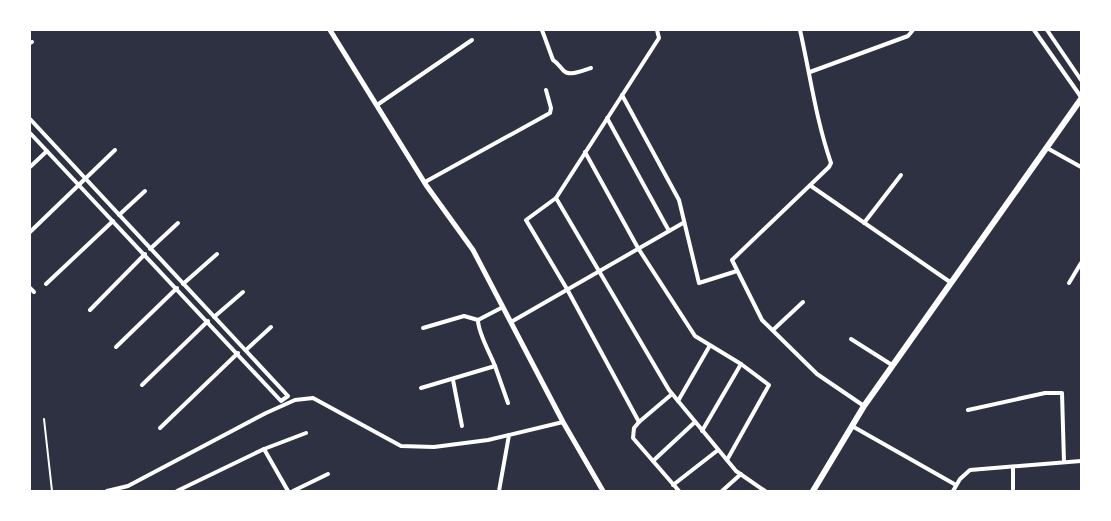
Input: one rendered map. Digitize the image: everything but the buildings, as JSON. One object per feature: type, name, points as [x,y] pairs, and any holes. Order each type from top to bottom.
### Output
[{"type":"main road","points":[[813,491],[864,406],[1081,98]]},
{"type":"street","points":[[330,30],[425,182],[473,250],[563,422],[604,491]]},
{"type":"street","points":[[542,30],[553,60],[564,71],[572,73],[591,68]]},
{"type":"street","points":[[639,422],[567,289],[526,220],[556,198],[659,38],[657,30]]},
{"type":"street","points":[[800,30],[818,111],[818,126],[831,163],[830,167],[732,260],[762,320],[817,374],[864,406]]},
{"type":"street","points":[[810,72],[908,36],[913,30]]},
{"type":"street","points":[[1034,30],[1081,98]]},
{"type":"street","points":[[1047,30],[1081,80]]},
{"type":"street","points":[[377,105],[472,40]]},
{"type":"street","points":[[425,182],[550,113],[546,90]]},
{"type":"street","points":[[622,95],[679,200],[699,283],[737,271]]},
{"type":"street","points":[[607,118],[669,231]]},
{"type":"street","points":[[30,119],[288,396],[282,401],[30,133]]},
{"type":"street","points":[[1047,148],[1081,167]]},
{"type":"street","points":[[30,232],[115,150]]},
{"type":"street","points":[[30,167],[47,151]]},
{"type":"street","points":[[585,152],[638,248],[695,336],[709,347],[741,364],[770,385],[727,460]]},
{"type":"street","points":[[864,223],[901,175]]},
{"type":"street","points":[[811,186],[950,282]]},
{"type":"street","points":[[119,215],[145,191]]},
{"type":"street","points":[[556,198],[672,394],[727,460],[741,474],[765,491]]},
{"type":"street","points":[[46,284],[114,221]]},
{"type":"street","points":[[511,322],[598,270],[683,223]]},
{"type":"street","points":[[150,248],[178,224]]},
{"type":"street","points":[[90,310],[145,254]]},
{"type":"street","points":[[184,284],[217,254]]},
{"type":"street","points":[[1069,283],[1081,263]]},
{"type":"street","points":[[30,288],[34,292]]},
{"type":"street","points":[[116,347],[176,288]]},
{"type":"street","points":[[214,317],[243,292]]},
{"type":"street","points":[[773,330],[803,302]]},
{"type":"street","points":[[423,328],[464,316],[478,320],[503,307]]},
{"type":"street","points":[[478,320],[478,328],[486,341],[508,403]]},
{"type":"street","points":[[142,385],[208,321]]},
{"type":"street","points":[[246,350],[271,327]]},
{"type":"street","points":[[851,338],[892,365]]},
{"type":"street","points":[[678,402],[709,347]]},
{"type":"street","points":[[160,428],[238,353]]},
{"type":"street","points":[[702,431],[741,364]]},
{"type":"street","points":[[421,388],[495,366]]},
{"type":"street","points":[[453,380],[462,426]]},
{"type":"street","points":[[968,410],[1045,393],[1062,393],[1064,462]]},
{"type":"street","points":[[672,394],[639,422],[634,428],[633,438],[679,491]]},
{"type":"street","points":[[107,491],[128,486],[266,413],[295,400],[313,398],[401,446],[434,447],[509,435],[563,422]]},
{"type":"street","points":[[653,461],[695,422]]},
{"type":"street","points":[[852,426],[956,485]]},
{"type":"street","points":[[177,491],[264,449],[306,433]]},
{"type":"street","points":[[499,491],[509,435]]},
{"type":"street","points":[[264,449],[288,491]]},
{"type":"street","points":[[673,485],[718,450]]},
{"type":"street","points":[[953,491],[970,470],[1081,462]]},
{"type":"street","points":[[1013,468],[1013,491]]},
{"type":"street","points":[[293,491],[328,474]]},
{"type":"street","points":[[722,491],[741,474]]},
{"type":"path","points":[[44,419],[52,491]]}]
